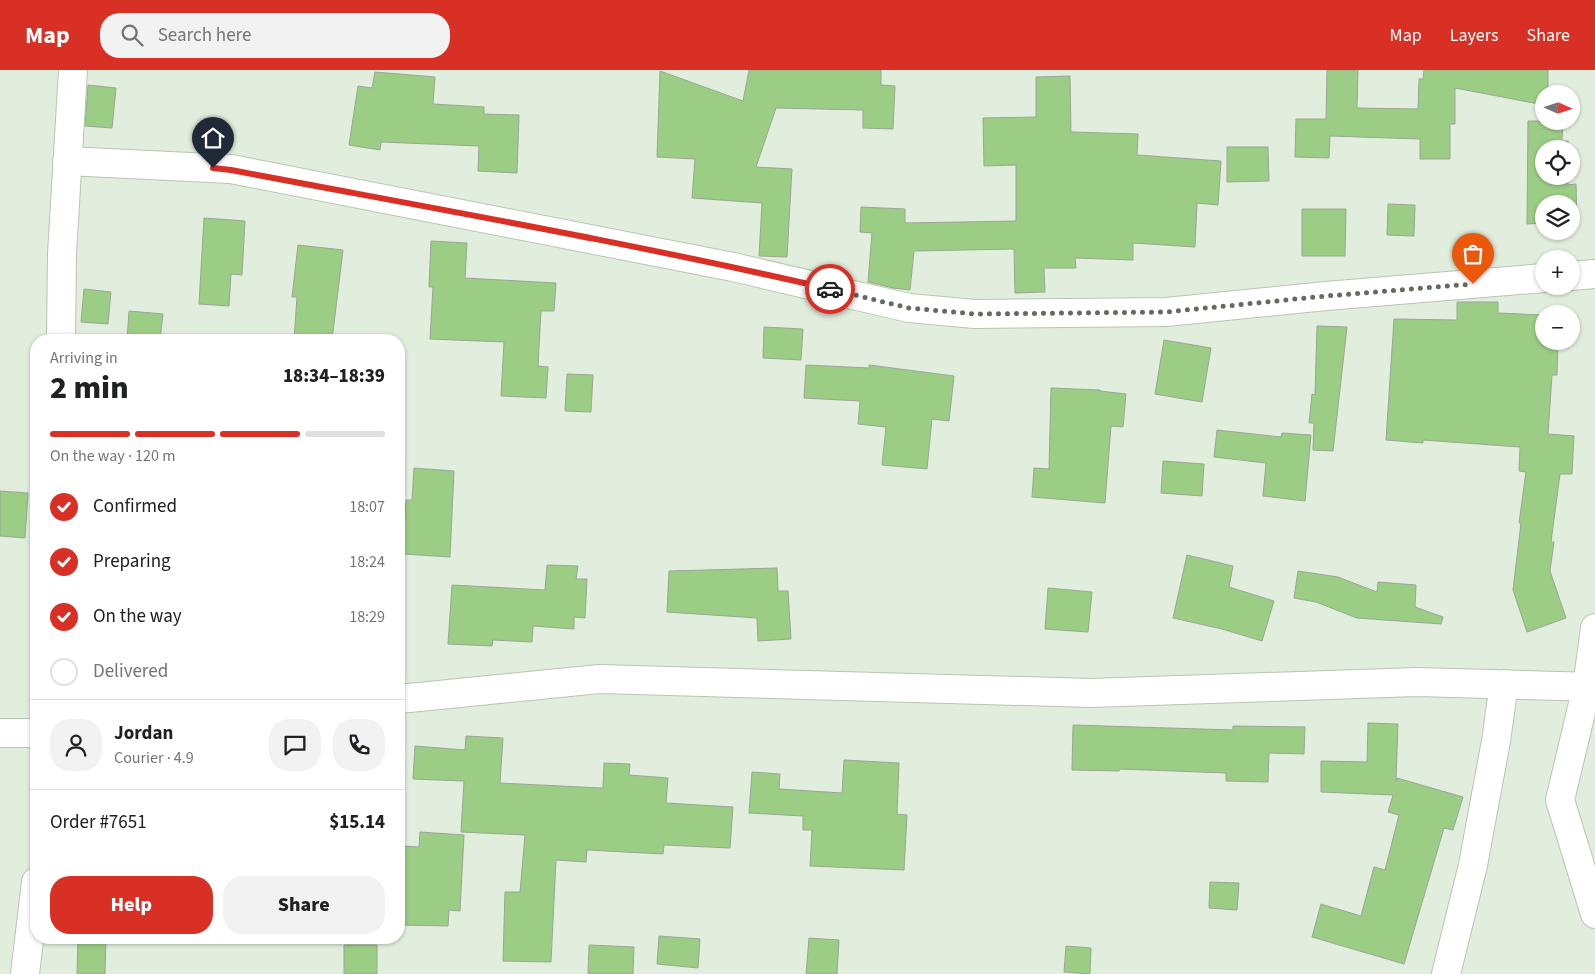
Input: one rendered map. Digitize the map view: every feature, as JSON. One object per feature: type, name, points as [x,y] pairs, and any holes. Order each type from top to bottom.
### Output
[{"type":"street","points":[[61,334],[62,254],[73,70]]},
{"type":"street","points":[[67,161],[231,170],[733,267],[909,308],[975,314],[1166,312],[1326,296],[1535,279]]},
{"type":"street","points":[[1580,275],[1595,274]]},
{"type":"street","points":[[1595,628],[1591,687],[1560,800],[1595,914]]},
{"type":"street","points":[[405,698],[599,679],[1091,694],[1416,682],[1591,687]]},
{"type":"street","points":[[1446,974],[1473,865],[1496,741],[1504,684]]},
{"type":"street","points":[[0,733],[30,733]]},
{"type":"street","points":[[25,974],[30,932]]},
{"type":"building","points":[[749,70],[881,70],[881,85],[895,86],[893,129],[863,128],[863,110],[776,108],[756,167],[792,169],[787,257],[759,256],[762,203],[692,198],[695,159],[657,157],[660,71],[743,101]]},
{"type":"building","points":[[1327,70],[1358,70],[1357,108],[1418,109],[1419,79],[1423,79],[1424,70],[1548,70],[1548,85],[1535,85],[1535,103],[1455,88],[1455,124],[1450,124],[1450,159],[1420,159],[1420,139],[1330,136],[1329,158],[1295,157],[1296,119],[1326,119]]},
{"type":"building","points":[[375,72],[435,77],[433,104],[484,107],[484,114],[519,115],[517,173],[478,171],[479,146],[381,142],[380,150],[349,145],[358,86],[372,88]]},
{"type":"building","points":[[1070,76],[1071,132],[1138,134],[1137,155],[1221,161],[1218,205],[1197,203],[1195,247],[1133,243],[1133,260],[1075,258],[1076,268],[1044,268],[1045,292],[1015,293],[1014,249],[914,251],[910,290],[868,282],[872,233],[860,232],[861,207],[905,209],[905,223],[1016,221],[1016,165],[984,166],[983,118],[1036,117],[1036,77]]},
{"type":"building","points":[[88,85],[116,88],[112,128],[85,126]]},
{"type":"building","points":[[1528,121],[1535,121],[1535,130],[1563,130],[1562,140],[1535,140],[1535,185],[1576,185],[1576,195],[1535,195],[1535,224],[1527,224]]},
{"type":"building","points":[[1227,147],[1268,147],[1269,181],[1227,182]]},
{"type":"building","points":[[1388,204],[1415,205],[1414,236],[1387,235]]},
{"type":"building","points":[[1302,209],[1346,209],[1345,256],[1302,256]]},
{"type":"building","points":[[204,218],[245,221],[242,275],[231,274],[229,306],[199,304]]},
{"type":"building","points":[[431,241],[467,243],[465,278],[556,283],[554,311],[541,311],[538,366],[548,367],[546,398],[501,396],[504,342],[430,339],[433,287],[429,287]]},
{"type":"building","points":[[298,245],[343,250],[333,334],[294,334],[297,297],[292,297]]},
{"type":"building","points":[[84,289],[111,292],[108,324],[81,322]]},
{"type":"building","points":[[1457,302],[1498,302],[1498,313],[1535,315],[1535,350],[1558,350],[1557,375],[1552,375],[1548,434],[1574,436],[1572,474],[1560,474],[1551,542],[1554,542],[1550,571],[1566,618],[1527,632],[1513,590],[1526,472],[1519,471],[1520,447],[1423,440],[1423,443],[1386,440],[1394,319],[1457,320]]},
{"type":"building","points":[[129,311],[163,314],[161,334],[127,334]]},
{"type":"building","points":[[1317,326],[1347,327],[1333,451],[1313,450],[1314,423],[1309,423],[1312,394],[1315,395]]},
{"type":"building","points":[[764,327],[803,329],[801,360],[763,358]]},
{"type":"building","points":[[1164,340],[1211,348],[1202,402],[1155,394]]},
{"type":"building","points":[[806,365],[869,368],[869,365],[954,376],[949,421],[932,419],[927,469],[882,465],[886,427],[858,424],[860,401],[804,398]]},
{"type":"building","points":[[567,374],[593,375],[591,412],[565,411]]},
{"type":"building","points":[[1051,388],[1100,390],[1126,394],[1123,427],[1111,426],[1105,503],[1032,497],[1034,468],[1049,469]]},
{"type":"building","points":[[1217,430],[1281,437],[1282,433],[1311,435],[1305,501],[1263,496],[1266,463],[1214,457]]},
{"type":"building","points":[[1163,461],[1204,464],[1202,496],[1161,493]]},
{"type":"building","points":[[414,468],[454,471],[450,557],[405,554],[406,500],[412,500]]},
{"type":"building","points":[[0,491],[28,493],[25,538],[0,536]]},
{"type":"building","points":[[1187,555],[1233,566],[1229,587],[1274,601],[1262,641],[1222,629],[1173,618]]},
{"type":"building","points":[[547,565],[578,566],[576,579],[587,579],[585,618],[574,617],[574,629],[533,626],[532,642],[493,640],[492,646],[448,644],[452,585],[545,590]]},
{"type":"building","points":[[777,568],[778,591],[788,591],[791,639],[758,641],[757,618],[667,612],[669,571]]},
{"type":"building","points":[[1298,571],[1338,577],[1377,592],[1378,582],[1416,585],[1415,607],[1443,617],[1441,624],[1357,618],[1316,602],[1294,598]]},
{"type":"building","points":[[1048,588],[1092,592],[1088,632],[1045,629]]},
{"type":"building","points":[[1368,723],[1398,724],[1396,781],[1397,778],[1463,797],[1453,830],[1444,828],[1404,964],[1312,937],[1321,904],[1361,916],[1374,867],[1385,870],[1399,815],[1388,812],[1393,795],[1321,792],[1321,761],[1367,762]]},
{"type":"building","points":[[1073,725],[1233,730],[1233,726],[1305,727],[1304,754],[1269,753],[1268,782],[1226,781],[1226,773],[1120,769],[1119,771],[1072,770]]},
{"type":"building","points":[[466,736],[503,738],[500,783],[603,788],[604,763],[630,764],[629,775],[668,778],[666,803],[733,807],[730,848],[664,845],[663,854],[587,850],[586,862],[556,860],[551,962],[503,961],[505,892],[520,892],[525,835],[461,832],[464,781],[413,779],[415,746],[465,750]]},
{"type":"building","points":[[844,760],[899,763],[897,814],[907,815],[904,870],[810,866],[812,830],[803,830],[803,816],[749,813],[752,772],[780,774],[779,789],[842,793]]},
{"type":"building","points":[[420,832],[464,835],[460,911],[449,910],[448,926],[405,925],[405,846],[419,847]]},
{"type":"building","points":[[1210,882],[1239,883],[1237,910],[1209,908]]},
{"type":"building","points":[[659,936],[700,939],[698,968],[657,964]]},
{"type":"building","points":[[809,938],[839,940],[837,974],[806,974]]},
{"type":"building","points":[[78,944],[106,944],[105,974],[77,974]]},
{"type":"building","points":[[344,945],[377,945],[377,974],[344,974]]},
{"type":"building","points":[[589,945],[634,947],[633,974],[588,974]]},
{"type":"building","points":[[1066,946],[1091,948],[1090,974],[1064,972]]},
{"type":"way so far","points":[[830,289],[909,308],[975,314],[1166,312],[1473,284]]},
{"type":"route","points":[[213,168],[578,236],[733,267],[830,289]]}]
